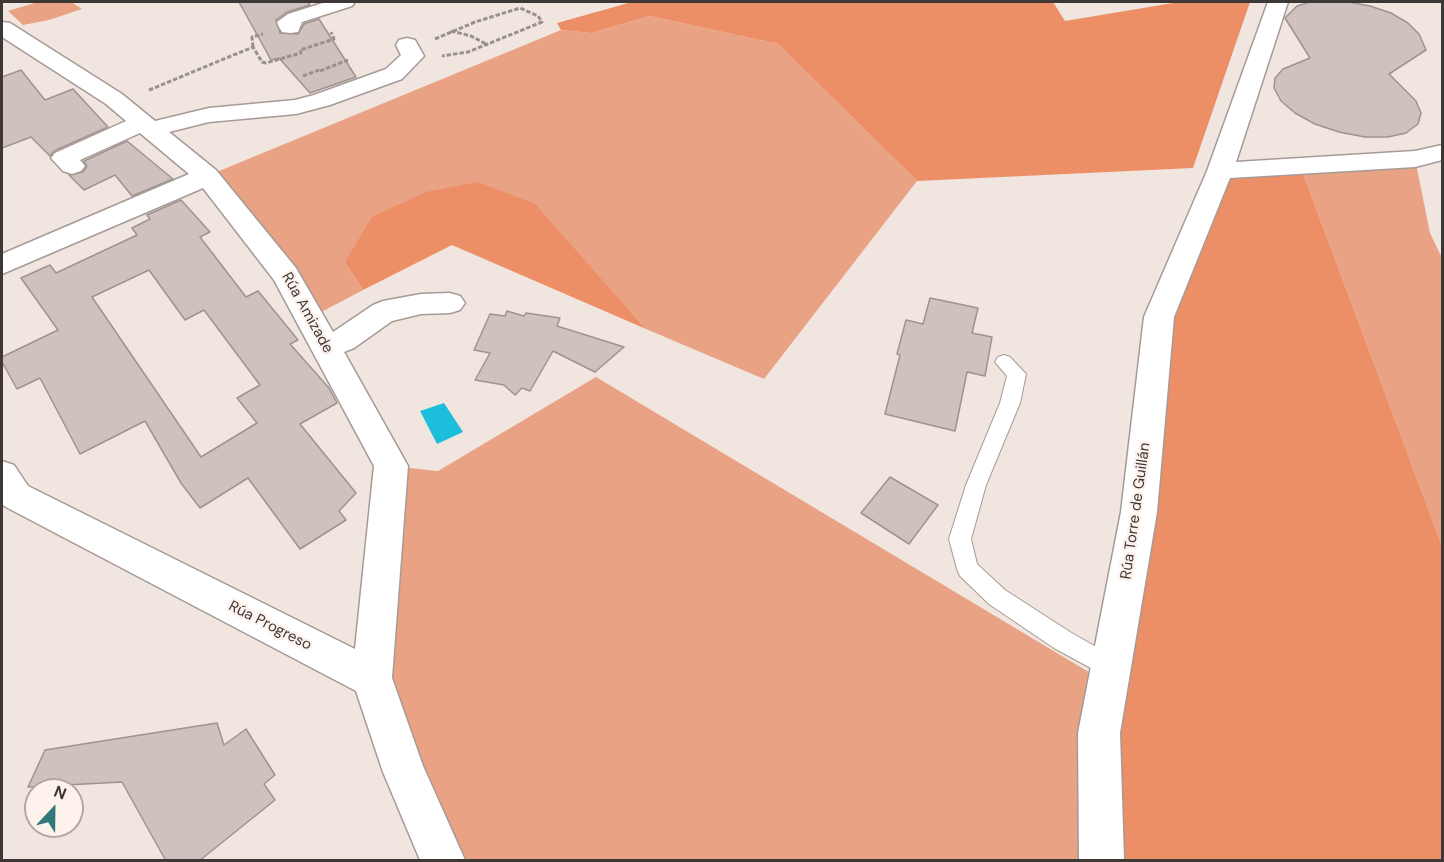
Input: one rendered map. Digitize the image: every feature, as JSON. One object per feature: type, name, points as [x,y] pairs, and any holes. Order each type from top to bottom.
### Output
[{"type":"street","name":"Rúa Torre de Guillán","points":[[1101,861],[1099,733],[1139,512],[1159,317],[1220,171],[1278,2]]},
{"type":"street","points":[[290,27],[288,22],[295,18],[354,5]]},
{"type":"street","points":[[329,28],[354,5]]},
{"type":"street","name":"Rúa Amizade","points":[[2,28],[114,99],[207,176],[286,274],[391,466],[372,678]]},
{"type":"street","points":[[72,166],[64,158],[144,123],[296,107],[359,83],[394,74],[416,48]]},
{"type":"street","points":[[1220,171],[1403,160],[1443,153]]},
{"type":"street","points":[[2,265],[207,176]]},
{"type":"street","points":[[326,347],[343,340],[383,312],[422,304],[450,303]]},
{"type":"street","name":"Rúa Progreso","points":[[2,475],[16,496],[372,678]]},
{"type":"street","points":[[372,678],[404,772],[443,861]]},
{"type":"lane","points":[[1004,362],[1017,374],[1010,403],[976,485],[960,539],[968,569],[997,597],[1062,640],[1111,668]]},
{"type":"path","points":[[520,8],[538,16],[542,22],[468,52],[429,58],[416,48],[450,31],[520,8]]},
{"type":"path","points":[[144,123],[160,106],[148,89],[253,47],[262,62],[266,63],[334,39],[329,28]]},
{"type":"path","points":[[450,31],[471,36],[488,45]]},
{"type":"shaded area","points":[[38,2],[71,2],[82,9],[49,20],[23,25],[8,11]]},
{"type":"shaded area","points":[[632,2],[1053,2],[1065,21],[1179,2],[1250,2],[1193,168],[917,181],[778,44],[650,16],[591,33],[561,30],[557,23]]},
{"type":"shaded area","points":[[650,16],[778,44],[917,181],[764,379],[646,329],[535,205],[345,262],[363,290],[310,318],[207,176],[561,30],[591,33]]},
{"type":"shaded area","points":[[1415,159],[1430,233],[1442,258],[1442,546],[1301,168]]},
{"type":"shaded area","points":[[1301,168],[1442,546],[1442,860],[1107,860],[1107,683],[1159,317],[1220,171]]},
{"type":"shaded area","points":[[478,182],[535,204],[646,329],[452,245],[363,290],[345,262],[372,217],[426,192]]},
{"type":"shaded area","points":[[596,377],[1107,683],[1107,860],[443,860],[404,772],[378,699],[391,466],[438,471]]},
{"type":"water","points":[[444,403],[463,432],[437,444],[420,411]]},
{"type":"building","points":[[239,2],[308,2],[310,5],[287,12],[276,20],[280,33],[298,34],[304,24],[319,19],[356,77],[310,93],[279,58],[271,60]]},
{"type":"building","points":[[1310,2],[1348,2],[1370,6],[1391,13],[1408,23],[1419,34],[1426,50],[1389,74],[1416,101],[1421,113],[1418,124],[1406,133],[1388,137],[1365,137],[1315,124],[1295,113],[1281,101],[1274,88],[1275,78],[1283,69],[1310,58],[1285,18],[1297,6]]},
{"type":"building","points":[[21,70],[45,100],[73,89],[108,127],[54,151],[50,156],[31,137],[2,148],[2,77]]},
{"type":"building","points":[[127,141],[173,179],[132,196],[115,175],[84,190],[69,175],[83,172],[87,166],[84,161]]},
{"type":"building","points":[[181,200],[210,232],[200,237],[246,297],[258,291],[298,340],[290,344],[329,388],[337,403],[300,424],[356,493],[339,511],[346,520],[300,549],[248,478],[200,508],[181,483],[145,421],[80,454],[40,378],[17,389],[2,362],[2,357],[58,330],[21,278],[50,265],[56,273],[137,235],[132,228],[150,219],[147,215]],"holes":[[[149,270],[185,320],[204,310],[260,385],[237,398],[257,423],[201,457],[92,297]]]},
{"type":"building","points":[[930,298],[978,308],[972,333],[992,337],[985,376],[967,372],[955,431],[885,414],[906,320],[923,324]]},
{"type":"building","points":[[507,311],[524,316],[526,313],[560,318],[557,326],[624,347],[595,372],[553,351],[530,391],[522,388],[515,395],[504,385],[475,380],[490,353],[474,350],[490,314],[505,316]]},
{"type":"building","points":[[890,477],[938,505],[909,544],[861,513]]},
{"type":"building","points":[[217,723],[224,745],[246,729],[275,775],[264,784],[275,800],[199,861],[166,861],[122,782],[84,784],[84,778],[32,778],[45,750]]}]
